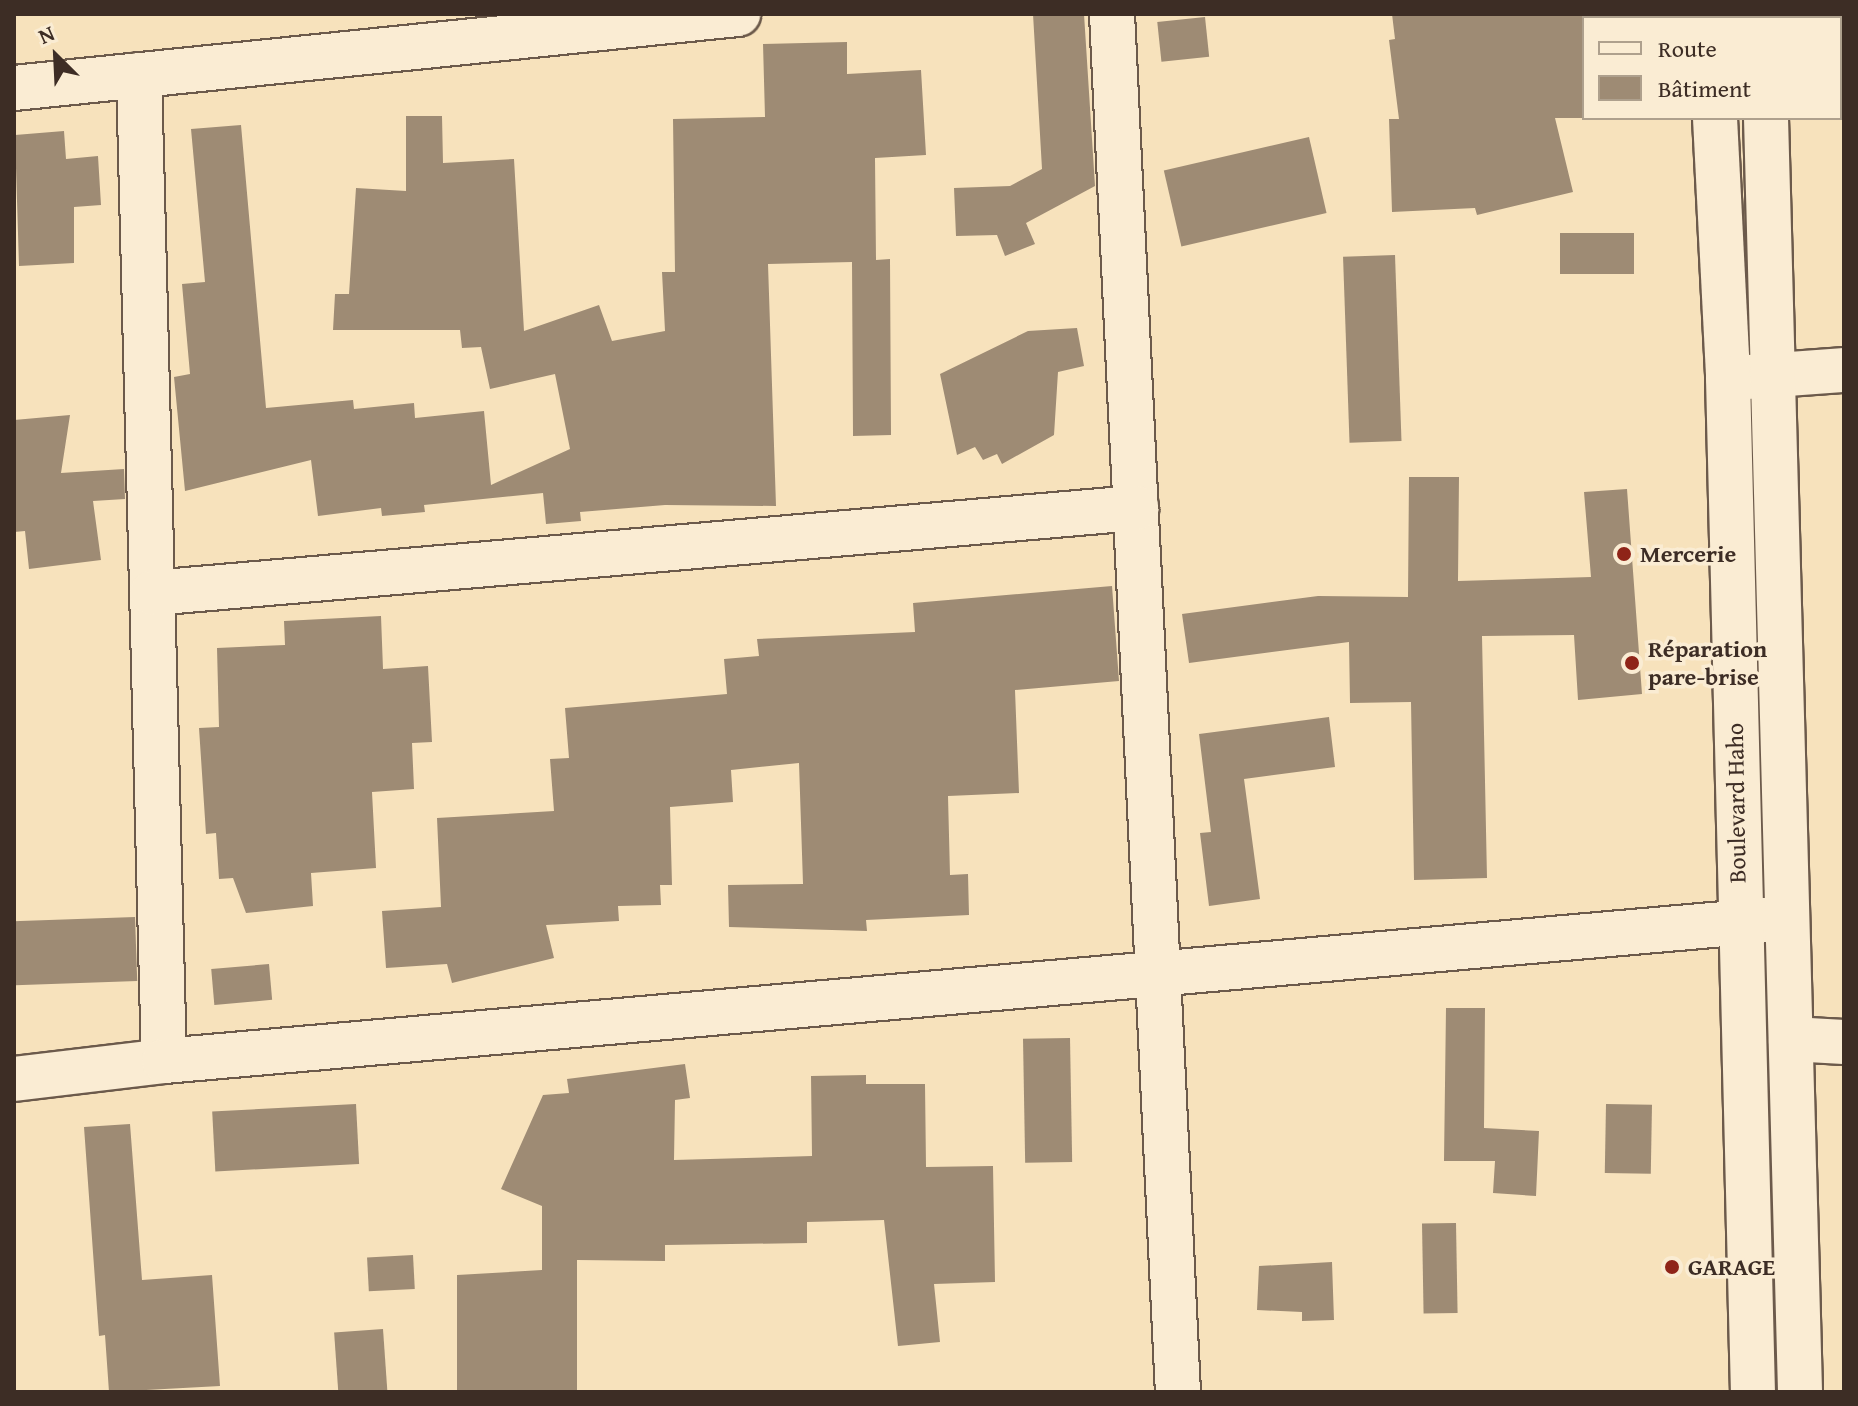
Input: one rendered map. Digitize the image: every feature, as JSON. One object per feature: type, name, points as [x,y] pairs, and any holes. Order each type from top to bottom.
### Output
[{"type":"street","points":[[14,88],[738,14]]},
{"type":"street","points":[[1112,14],[1178,1392]]},
{"type":"street","points":[[139,75],[164,1061]]},
{"type":"street","name":"Boulevard Haho","points":[[1715,120],[1728,378],[1738,921],[1753,1392]]},
{"type":"street","name":"Boulevard Haho","points":[[1766,120],[1800,1392]]},
{"type":"street","points":[[1728,378],[1844,370]]},
{"type":"street","points":[[152,593],[1136,508]]},
{"type":"street","points":[[14,1079],[164,1061],[1158,971],[1788,919]]},
{"type":"street","points":[[1791,1039],[1844,1042]]},
{"type":"building","points":[[1033,14],[1084,14],[1095,186],[1026,223],[1035,244],[1005,256],[997,235],[956,236],[954,188],[1010,186],[1042,169]]},
{"type":"building","points":[[1392,14],[1584,14],[1582,118],[1555,118],[1573,192],[1477,215],[1475,208],[1392,212],[1389,119],[1399,119],[1389,40],[1395,39]]},
{"type":"building","points":[[1205,17],[1209,57],[1161,62],[1157,22]]},
{"type":"building","points":[[847,42],[847,74],[921,70],[926,155],[875,158],[876,260],[890,259],[891,435],[853,436],[852,262],[768,264],[776,506],[665,505],[580,512],[581,521],[546,524],[543,493],[424,505],[425,512],[382,516],[381,508],[318,516],[311,460],[185,491],[174,377],[190,374],[182,284],[205,282],[191,129],[241,125],[266,408],[353,400],[354,409],[414,403],[415,418],[484,411],[491,485],[570,449],[555,374],[490,389],[481,347],[462,348],[460,330],[333,330],[335,294],[349,294],[356,188],[406,191],[406,116],[442,116],[443,163],[514,159],[524,331],[599,305],[612,341],[665,331],[662,272],[675,272],[673,119],[765,117],[763,44]]},
{"type":"building","points":[[64,131],[66,159],[98,156],[101,205],[74,207],[74,263],[19,266],[15,135]]},
{"type":"building","points":[[1309,137],[1327,213],[1181,247],[1164,171]]},
{"type":"building","points":[[1560,233],[1634,233],[1634,274],[1560,274]]},
{"type":"building","points":[[1395,255],[1401,441],[1350,443],[1343,257]]},
{"type":"building","points":[[1077,328],[1084,366],[1058,372],[1054,435],[1002,464],[997,454],[983,460],[975,447],[957,455],[940,374],[1028,331]]},
{"type":"building","points":[[70,415],[61,473],[124,469],[125,499],[93,501],[101,560],[29,569],[25,531],[14,532],[14,420]]},
{"type":"building","points":[[1409,477],[1459,477],[1458,581],[1591,577],[1584,492],[1627,489],[1642,694],[1578,700],[1574,635],[1482,636],[1487,878],[1414,880],[1411,702],[1350,703],[1349,642],[1189,663],[1182,614],[1318,596],[1408,597]]},
{"type":"building","points":[[1112,586],[1119,681],[1015,690],[1019,793],[948,796],[950,875],[968,874],[969,915],[866,920],[867,931],[729,927],[728,885],[803,884],[799,763],[731,770],[733,802],[670,807],[672,885],[660,885],[661,905],[618,906],[619,921],[546,925],[554,958],[452,983],[447,964],[386,968],[382,911],[441,907],[437,818],[554,811],[550,759],[569,758],[565,708],[727,694],[724,659],[759,656],[757,639],[915,632],[913,603]]},
{"type":"building","points":[[381,616],[383,669],[428,666],[432,742],[412,743],[414,789],[372,792],[376,868],[311,873],[313,906],[246,913],[233,878],[219,879],[216,833],[206,834],[199,728],[219,727],[217,648],[285,645],[284,621]]},
{"type":"building","points":[[1329,717],[1335,767],[1244,779],[1260,899],[1209,906],[1200,833],[1211,832],[1199,734]]},
{"type":"building","points":[[135,917],[137,981],[15,985],[14,921]]},
{"type":"building","points":[[269,964],[272,1000],[214,1005],[211,969]]},
{"type":"building","points":[[1446,1008],[1485,1008],[1484,1128],[1539,1131],[1536,1196],[1493,1193],[1495,1161],[1444,1161]]},
{"type":"building","points":[[1070,1038],[1072,1162],[1025,1163],[1023,1039]]},
{"type":"building","points":[[685,1064],[690,1098],[675,1100],[674,1160],[812,1156],[811,1076],[866,1075],[866,1084],[925,1084],[926,1167],[993,1166],[995,1282],[934,1284],[940,1342],[898,1346],[884,1220],[807,1222],[807,1243],[665,1245],[665,1261],[577,1260],[577,1392],[457,1392],[457,1275],[542,1270],[542,1206],[501,1189],[543,1095],[569,1093],[567,1079]]},
{"type":"building","points":[[356,1104],[359,1164],[215,1171],[212,1112]]},
{"type":"building","points":[[1606,1104],[1652,1105],[1651,1174],[1605,1173]]},
{"type":"building","points":[[130,1124],[142,1280],[212,1275],[220,1386],[109,1392],[105,1335],[99,1336],[84,1127]]},
{"type":"building","points":[[1456,1223],[1458,1313],[1424,1314],[1422,1224]]},
{"type":"building","points":[[413,1255],[415,1289],[369,1291],[367,1257]]},
{"type":"building","points":[[1332,1262],[1334,1320],[1302,1321],[1302,1312],[1257,1310],[1259,1266]]},
{"type":"building","points":[[383,1329],[387,1392],[338,1392],[334,1332]]},
{"type":"place","name":"Mercerie","points":[[1624,554]]},
{"type":"place","name":"Réparation pare-brise","points":[[1632,663]]},
{"type":"place","name":"GARAGE","points":[[1672,1267]]}]
